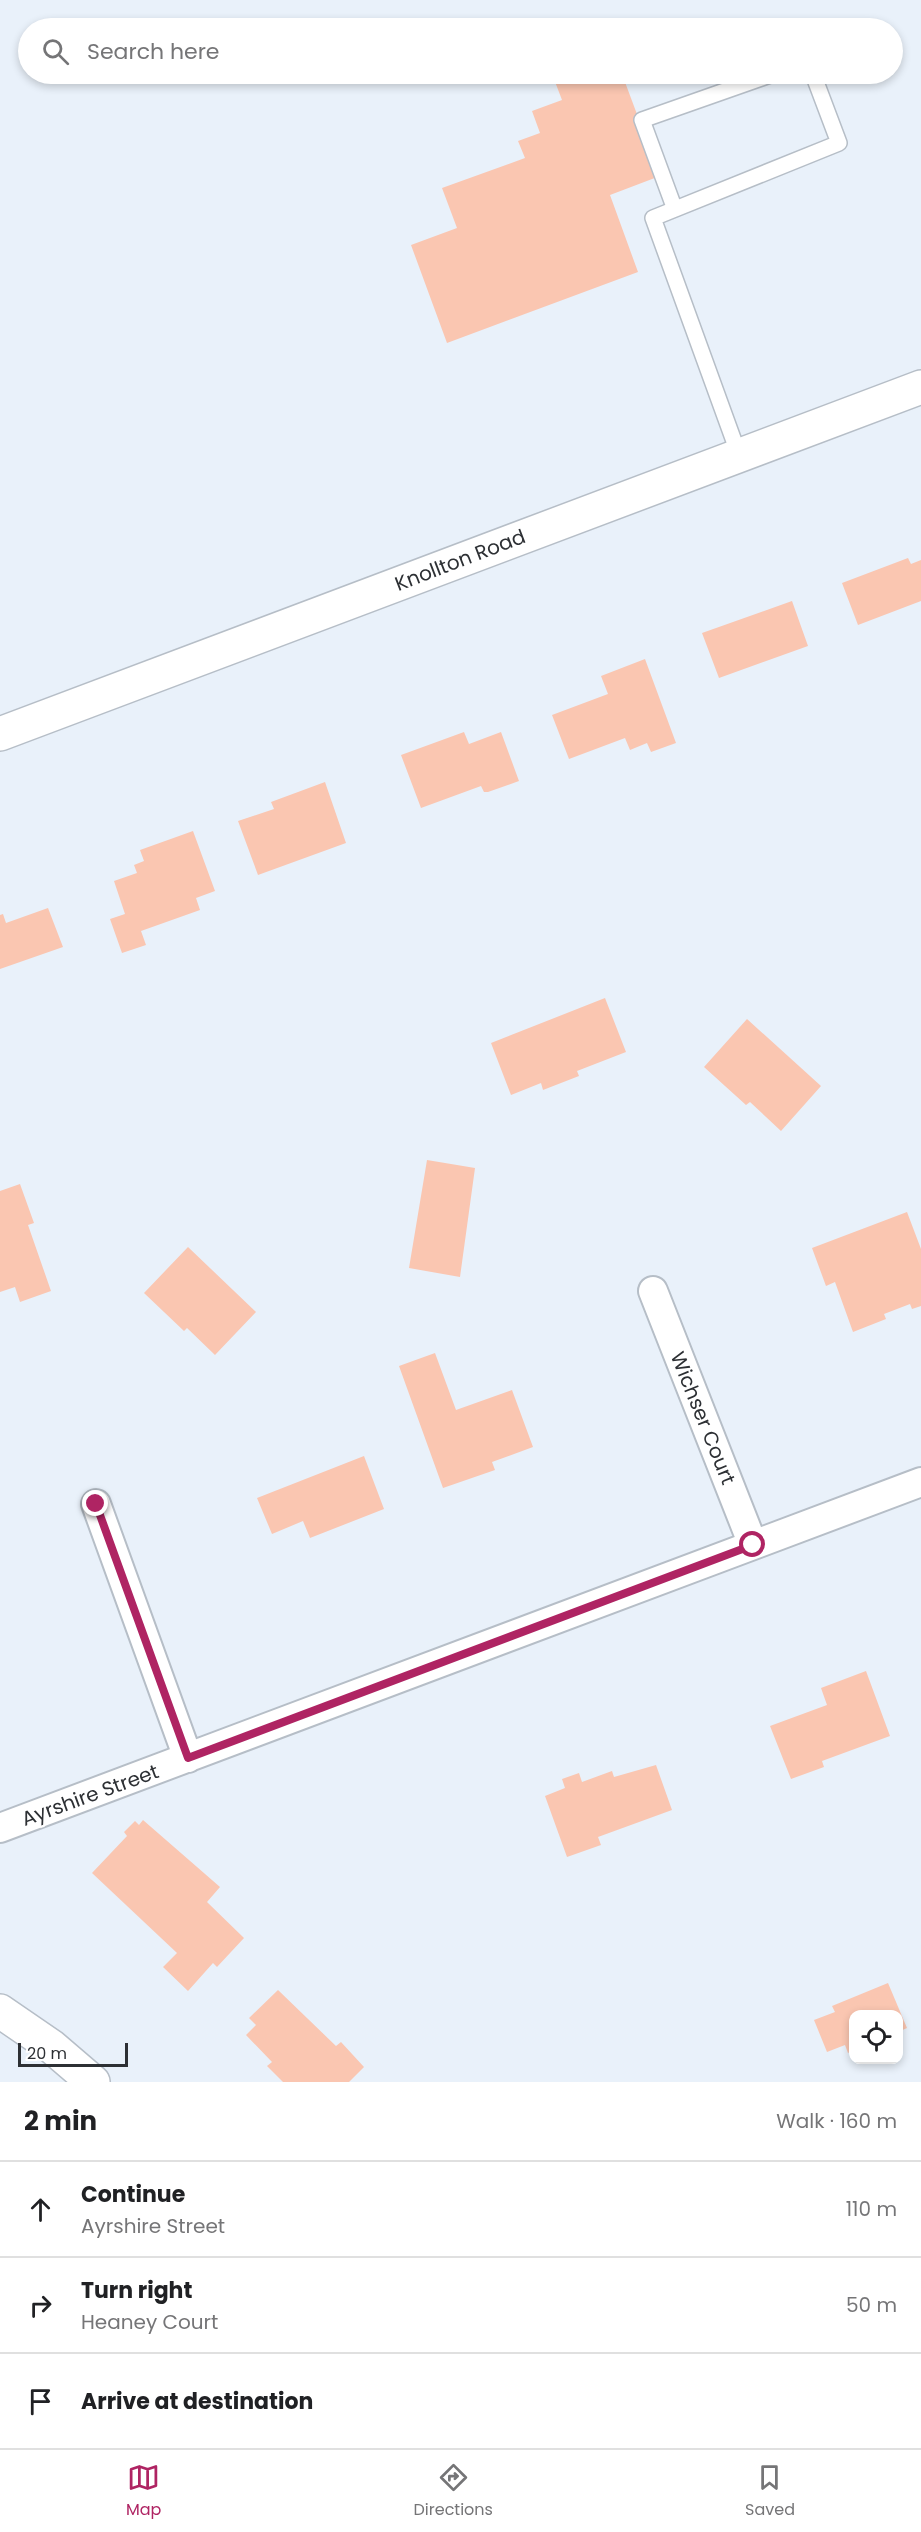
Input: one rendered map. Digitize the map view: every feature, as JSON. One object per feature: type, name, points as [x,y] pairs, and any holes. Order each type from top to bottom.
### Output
[{"type":"street","name":"Knollton Road","points":[[0,734],[921,387]]},
{"type":"street","name":"Wichser Court","points":[[653,1291],[753,1545]]},
{"type":"street","name":"Ayrshire Street","points":[[0,1828],[921,1482]]},
{"type":"street","points":[[96,1504],[188,1758]]},
{"type":"street","points":[[0,2011],[51,2046],[93,2082]]},
{"type":"lane","points":[[674,207],[642,120],[745,84]]},
{"type":"lane","points":[[740,455],[653,218],[674,207],[839,142],[817,84]]},
{"type":"building","points":[[556,84],[626,84],[660,176],[610,195],[638,272],[447,343],[411,245],[457,228],[442,188],[525,158],[518,141],[540,133],[532,111],[562,100]]},
{"type":"building","points":[[908,558],[911,564],[921,560],[921,601],[858,625],[842,583]]},
{"type":"building","points":[[792,601],[808,646],[719,678],[702,633]]},
{"type":"building","points":[[645,659],[676,743],[651,752],[647,743],[630,750],[625,738],[569,759],[552,715],[608,694],[601,676]]},
{"type":"building","points":[[464,732],[469,744],[501,732],[519,781],[488,792],[484,792],[481,786],[421,808],[401,755]]},
{"type":"building","points":[[325,782],[346,843],[258,875],[238,821],[274,809],[271,802]]},
{"type":"building","points":[[193,831],[215,891],[196,898],[200,910],[141,931],[146,945],[122,953],[110,919],[125,914],[114,881],[137,873],[134,865],[144,861],[140,850]]},
{"type":"building","points":[[48,908],[63,947],[0,969],[0,915],[3,914],[6,923]]},
{"type":"building","points":[[605,998],[626,1052],[577,1071],[579,1076],[543,1090],[541,1083],[511,1095],[491,1043]]},
{"type":"building","points":[[747,1019],[821,1086],[781,1131],[750,1102],[746,1105],[704,1067]]},
{"type":"building","points":[[427,1160],[475,1168],[460,1277],[409,1268]]},
{"type":"building","points":[[20,1184],[34,1223],[28,1225],[51,1291],[20,1302],[15,1287],[0,1292],[0,1191]]},
{"type":"building","points":[[907,1212],[921,1249],[921,1306],[912,1309],[910,1304],[884,1314],[886,1319],[853,1332],[835,1282],[826,1286],[812,1248]]},
{"type":"building","points":[[188,1247],[256,1312],[215,1355],[187,1328],[184,1331],[144,1293]]},
{"type":"building","points":[[435,1353],[456,1410],[512,1390],[533,1447],[492,1462],[495,1470],[443,1488],[399,1366]]},
{"type":"building","points":[[364,1456],[384,1509],[310,1538],[303,1521],[272,1534],[257,1498]]},
{"type":"building","points":[[866,1671],[890,1736],[822,1761],[824,1767],[791,1779],[770,1726],[827,1705],[821,1688]]},
{"type":"building","points":[[656,1765],[672,1810],[598,1837],[601,1845],[567,1857],[545,1796],[565,1788],[562,1779],[579,1773],[582,1782],[612,1771],[614,1777]]},
{"type":"building","points":[[143,1820],[220,1887],[207,1902],[244,1938],[217,1967],[213,1963],[188,1991],[163,1967],[177,1953],[92,1873],[127,1836],[124,1832],[135,1821],[139,1825]]},
{"type":"building","points":[[888,1983],[899,2010],[849,2010],[849,2052],[845,2045],[827,2052],[814,2020],[835,2012],[832,2006]]},
{"type":"building","points":[[278,1990],[336,2046],[341,2042],[364,2067],[349,2082],[283,2082],[267,2066],[272,2062],[246,2035],[256,2025],[249,2018]]},
{"type":"building","points":[[903,2019],[907,2028],[903,2030]]},
{"type":"route","points":[[96,1504],[188,1758],[753,1545]]}]
